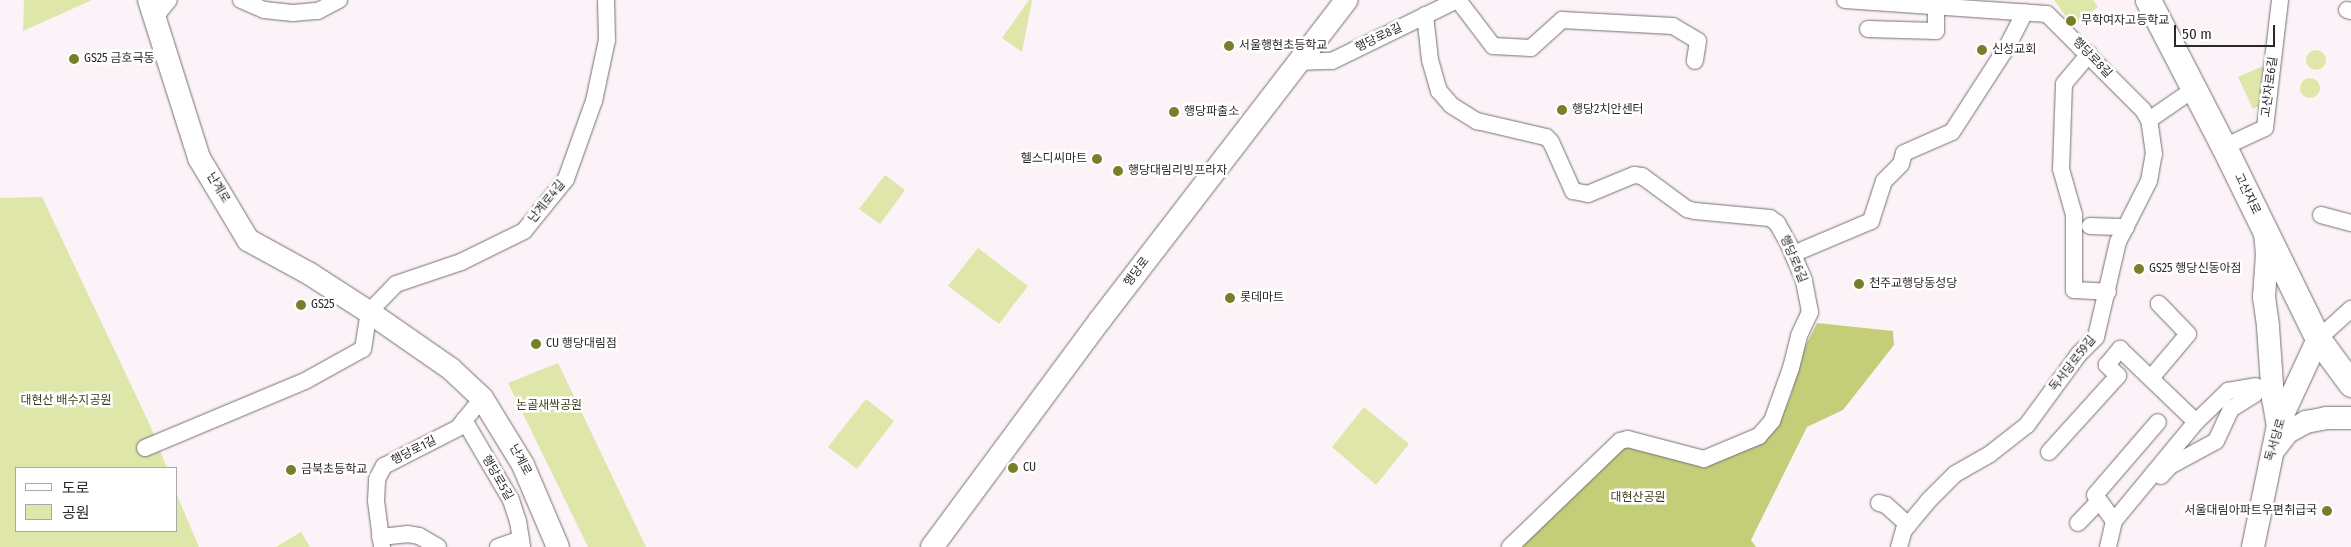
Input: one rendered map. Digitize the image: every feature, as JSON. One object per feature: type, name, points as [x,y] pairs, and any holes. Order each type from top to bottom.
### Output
[{"type":"main road","name":"고산자로","points":[[2148,0],[2224,147],[2318,339],[2351,384]]},
{"type":"main road","name":"행당로","points":[[932,547],[1100,320],[1297,62],[1337,3]]},
{"type":"main road","name":"난계로","points":[[158,6],[199,158],[248,240],[310,274],[369,312],[451,369],[482,398],[523,464],[558,547]]},
{"type":"main road","points":[[2265,231],[2268,254],[2264,297],[2273,398],[2278,425]]},
{"type":"main road","name":"독서당로","points":[[2253,547],[2278,425],[2318,339]]},
{"type":"main road","points":[[2271,454],[2288,432],[2297,426],[2326,418],[2351,418]]},
{"type":"street","points":[[241,0],[264,10],[293,13],[318,10],[339,0]]},
{"type":"street","name":"난계로4길","points":[[369,312],[396,284],[461,262],[524,231],[566,179],[594,101],[607,40],[606,0]]},
{"type":"street","points":[[1457,0],[1492,46],[1530,48],[1562,20],[1673,26],[1698,41],[1696,61]]},
{"type":"street","name":"행당로8길","points":[[1297,62],[1332,61],[1457,0]]},
{"type":"street","name":"행당로8길","points":[[1845,0],[2046,14],[2089,54],[2143,110],[2149,120]]},
{"type":"street","name":"고산자로6길","points":[[2224,147],[2265,128],[2280,0]]},
{"type":"street","points":[[1868,29],[1936,31],[1936,7]]},
{"type":"street","points":[[1793,254],[1870,221],[1884,181],[1901,164],[1904,153],[1952,132],[2007,47],[2025,12]]},
{"type":"street","name":"행당로6길","points":[[1425,15],[1430,60],[1439,91],[1451,105],[1477,121],[1546,137],[1552,142],[1573,191],[1588,194],[1634,175],[1642,176],[1687,208],[1695,211],[1770,218],[1777,223],[1793,254],[1804,281],[1810,312],[1799,336],[1791,368],[1772,421],[1759,436],[1704,459],[1628,439],[1620,441],[1510,547]]},
{"type":"street","points":[[2089,54],[2057,84],[2061,169],[2074,214],[2069,289],[2108,292]]},
{"type":"street","points":[[2149,120],[2194,89]]},
{"type":"street","name":"독서당로59길","points":[[1899,547],[1904,530],[1955,474],[1990,454],[2027,425],[2079,354],[2096,337],[2108,292],[2118,242],[2150,181],[2154,154],[2149,120]]},
{"type":"street","points":[[2320,215],[2351,223]]},
{"type":"street","points":[[2090,226],[2126,227]]},
{"type":"street","points":[[2151,378],[2188,334],[2159,304]]},
{"type":"street","points":[[2318,339],[2351,309]]},
{"type":"street","points":[[145,448],[305,381],[363,349],[369,312]]},
{"type":"street","points":[[2049,452],[2118,376],[2106,365],[2120,350],[2196,422]]},
{"type":"street","points":[[2108,547],[2114,521],[2196,422],[2228,391],[2255,390],[2231,409],[2216,441],[2170,466],[2140,499],[2130,511],[2118,547]]},
{"type":"street","name":"행당로1길","points":[[381,542],[376,501],[377,479],[384,466],[458,428],[482,398]]},
{"type":"street","name":"행당로5길","points":[[464,420],[511,500],[525,544],[498,547]]},
{"type":"street","points":[[2114,521],[2095,495],[2158,422]]},
{"type":"street","points":[[2078,522],[2099,501]]},
{"type":"street","points":[[1879,503],[1886,505],[1908,525]]},
{"type":"street","points":[[381,542],[407,534],[419,536],[438,547]]},
{"type":"green space","points":[[24,0],[92,0],[23,31]]},
{"type":"green space","points":[[1029,0],[1032,0],[1022,52],[1002,38]]},
{"type":"green space","points":[[2054,0],[2093,0],[2098,7],[2073,26]]},
{"type":"green space","points":[[2316,50],[2323,53],[2326,60],[2323,67],[2316,70],[2309,67],[2306,60],[2309,53]]},
{"type":"green space","points":[[2263,66],[2260,106],[2253,109],[2238,77]]},
{"type":"green space","points":[[2310,78],[2317,81],[2320,88],[2317,95],[2310,98],[2303,95],[2300,88],[2303,81]]},
{"type":"green space","points":[[885,175],[905,190],[880,224],[859,209]]},
{"type":"green space","name":"대현산 배수지공원","points":[[42,197],[149,423],[167,467],[15,467],[15,532],[178,532],[178,498],[199,547],[0,547],[0,198]]},
{"type":"green space","points":[[978,248],[1028,286],[999,324],[948,286]]},
{"type":"green space","name":"대현산공원","points":[[1817,323],[1893,331],[1894,345],[1843,410],[1807,427],[1751,540],[1756,547],[1520,547],[1622,447],[1629,445],[1701,464],[1778,425],[1791,395],[1804,349]]},
{"type":"green space","name":"논골새싹공원","points":[[558,363],[646,547],[588,547],[508,383]]},
{"type":"green space","points":[[866,399],[894,421],[857,469],[828,447]]},
{"type":"green space","points":[[1364,407],[1409,444],[1376,485],[1332,447]]},
{"type":"green space","points":[[301,532],[310,547],[276,547]]},
{"type":"place","name":"무학여자고등학교","points":[[2071,21]]},
{"type":"place","name":"서울행현초등학교","points":[[1229,46]]},
{"type":"place","name":"신성교회","points":[[1982,50]]},
{"type":"place","name":"GS25 금호극동","points":[[74,59]]},
{"type":"place","name":"행당2치안센터","points":[[1562,110]]},
{"type":"place","name":"행당파출소","points":[[1174,112]]},
{"type":"place","name":"헬스디씨마트","points":[[1097,159]]},
{"type":"place","name":"행당대림리빙프라자","points":[[1118,171]]},
{"type":"place","name":"GS25 행당신동아점","points":[[2139,269]]},
{"type":"place","name":"천주교행당동성당","points":[[1859,284]]},
{"type":"place","name":"롯데마트","points":[[1230,298]]},
{"type":"place","name":"GS25","points":[[301,305]]},
{"type":"place","name":"CU 행당대림점","points":[[536,344]]},
{"type":"place","name":"CU","points":[[1013,468]]},
{"type":"place","name":"금북초등학교","points":[[291,470]]},
{"type":"place","name":"서울대림아파트우편취급국","points":[[2327,511]]}]
